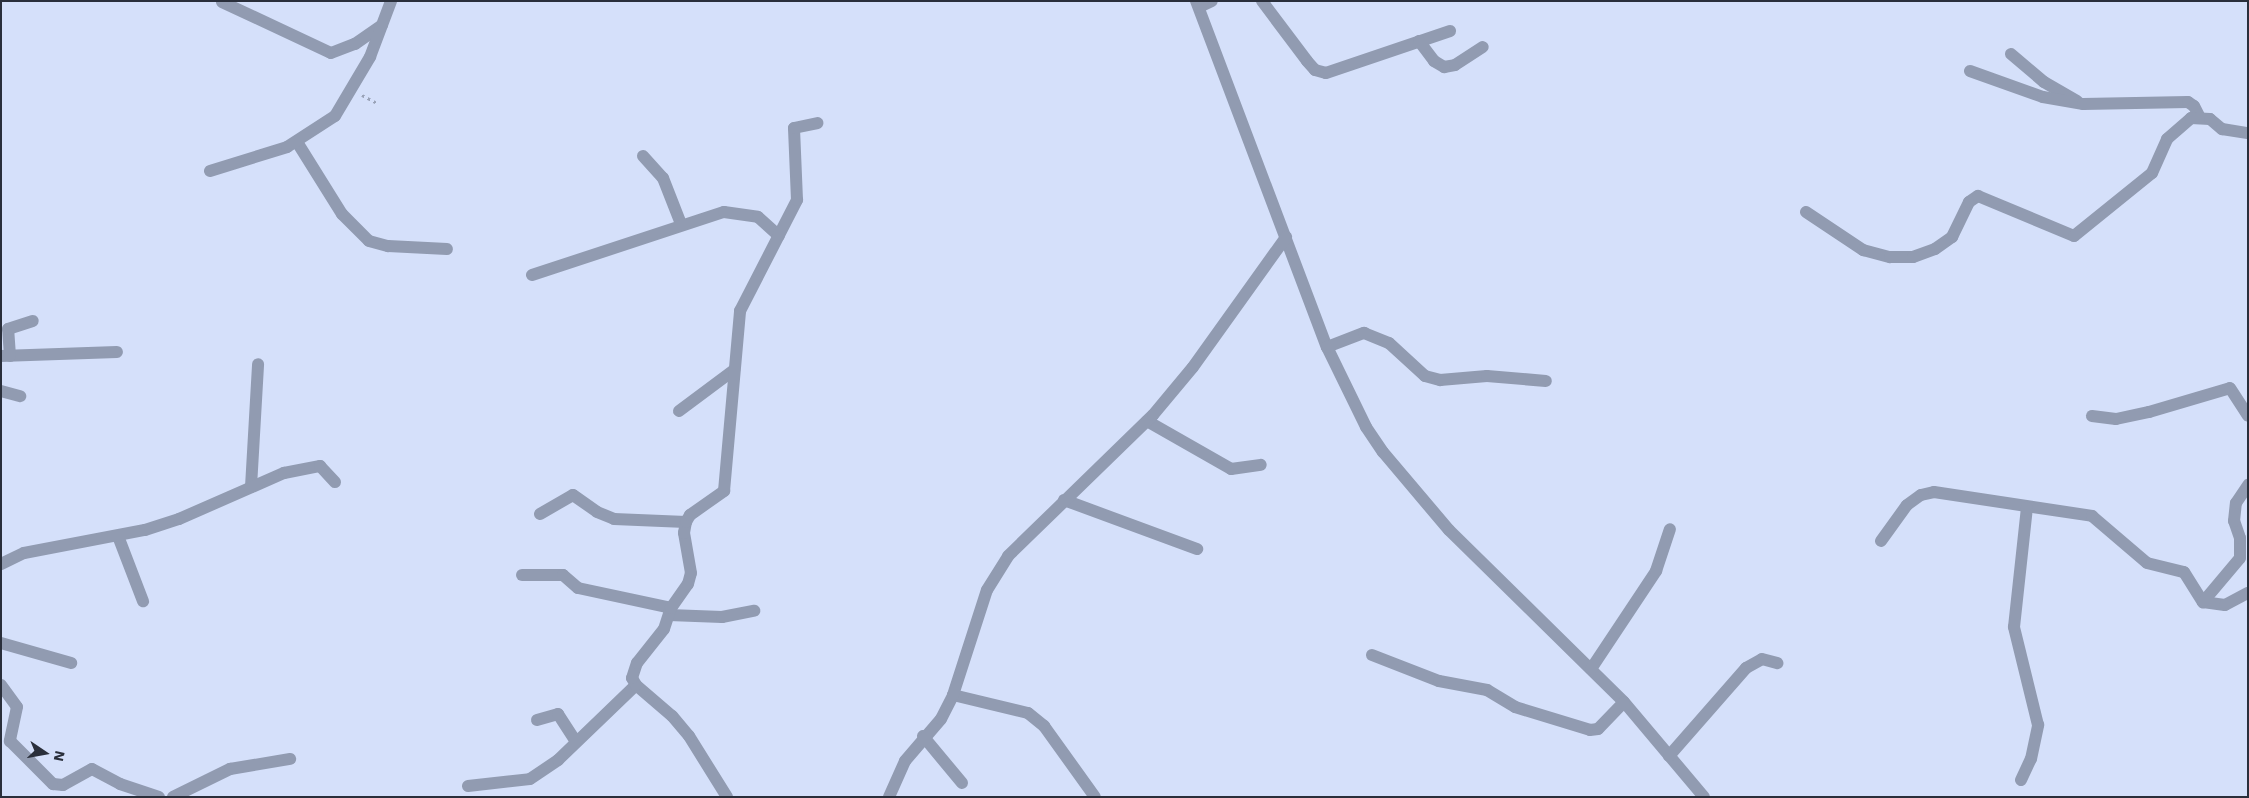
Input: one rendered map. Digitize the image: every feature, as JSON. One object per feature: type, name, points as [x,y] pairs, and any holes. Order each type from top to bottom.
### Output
[{"type":"street","points":[[210,171],[297,142],[335,116],[370,57],[391,1]]},
{"type":"street","points":[[1212,1],[1197,4],[1327,348],[1366,428],[1388,459],[1450,530],[1624,702],[1704,797]]},
{"type":"street","points":[[1262,1],[1294,46],[1320,72],[1330,72],[1450,31]]},
{"type":"street","points":[[222,2],[331,53],[355,44],[382,25]]},
{"type":"street","points":[[1419,41],[1434,61],[1444,68],[1455,65],[1483,46]]},
{"type":"street","points":[[2011,54],[2044,82],[2083,104]]},
{"type":"street","points":[[1970,71],[2043,97],[2083,104],[2188,102],[2194,106],[2199,116]]},
{"type":"street","points":[[1806,212],[1863,250],[1890,257],[1912,257],[1934,249],[1952,237],[1969,202],[1978,196],[2074,236],[2152,173],[2167,139],[2179,126],[2199,116],[2210,119],[2222,129],[2248,133]]},
{"type":"street","points":[[727,797],[689,736],[672,716],[636,685],[632,678],[637,663],[664,628],[670,612],[691,573],[684,533],[686,522],[690,515],[724,491],[727,481],[740,311],[797,200],[794,128],[817,123]]},
{"type":"street","points":[[297,142],[342,214],[369,241],[388,246],[447,249]]},
{"type":"street","points":[[643,156],[663,178],[681,224]]},
{"type":"street","points":[[532,275],[681,224],[724,212],[741,212],[758,216],[779,236]]},
{"type":"street","points":[[889,797],[905,761],[923,736],[941,719],[953,695],[987,590],[1008,556],[1064,500],[1106,464],[1148,421],[1192,367],[1286,237]]},
{"type":"street","points":[[33,321],[8,329],[6,356],[117,352]]},
{"type":"street","points":[[1327,348],[1364,333],[1389,344],[1425,376],[1440,380],[1487,376],[1546,381]]},
{"type":"street","points":[[251,487],[258,364]]},
{"type":"street","points":[[679,411],[734,370]]},
{"type":"street","points":[[2092,416],[2116,419],[2148,412],[2230,388],[2248,416]]},
{"type":"street","points":[[1,390],[20,396]]},
{"type":"street","points":[[1148,421],[1232,469],[1261,465]]},
{"type":"street","points":[[1,564],[24,553],[118,536],[179,519],[284,473],[316,466],[335,482]]},
{"type":"street","points":[[2203,602],[2240,558],[2240,538],[2234,520],[2236,503],[2248,485]]},
{"type":"street","points":[[1881,541],[1907,505],[1921,495],[1934,492],[2027,508],[2092,516],[2147,563],[2184,572],[2203,602],[2225,605],[2248,593]]},
{"type":"street","points":[[540,514],[573,495],[597,512],[614,519],[686,522]]},
{"type":"street","points":[[1064,500],[1197,549]]},
{"type":"street","points":[[2021,780],[2031,759],[2038,726],[2014,627],[2027,508]]},
{"type":"street","points":[[1591,669],[1656,571],[1670,529]]},
{"type":"street","points":[[118,536],[143,601]]},
{"type":"street","points":[[522,575],[563,575],[578,588],[670,612],[722,617],[754,611]]},
{"type":"street","points":[[1,644],[71,663]]},
{"type":"street","points":[[1372,655],[1440,681],[1487,690],[1515,707],[1590,730],[1598,729],[1624,702]]},
{"type":"street","points":[[1669,756],[1746,668],[1762,659],[1777,663]]},
{"type":"street","points":[[468,786],[530,779],[576,742],[636,685]]},
{"type":"street","points":[[1,686],[17,707],[10,741],[53,784],[63,785],[92,769],[120,784],[160,797]]},
{"type":"street","points":[[953,695],[1028,713],[1044,726],[1095,797]]},
{"type":"street","points":[[537,720],[558,714],[576,742]]},
{"type":"street","points":[[923,736],[962,783]]},
{"type":"street","points":[[173,797],[230,769],[290,759]]}]
